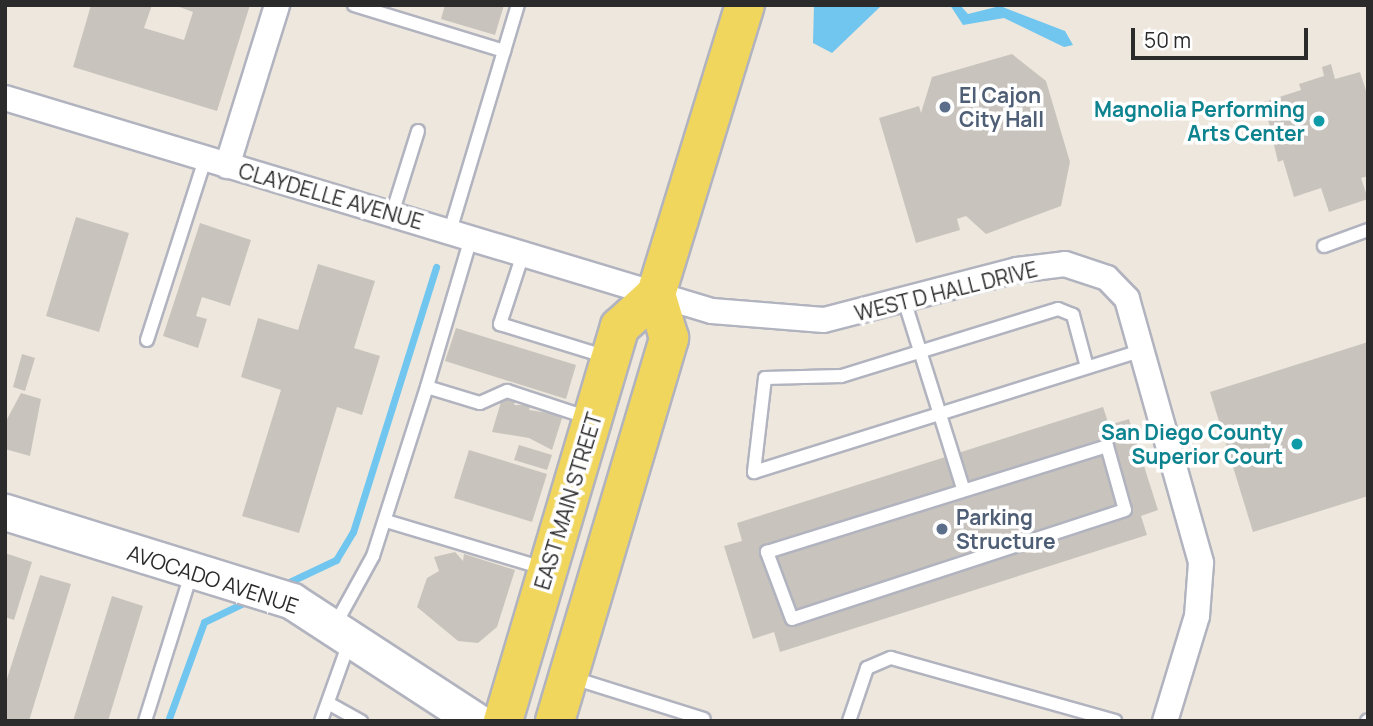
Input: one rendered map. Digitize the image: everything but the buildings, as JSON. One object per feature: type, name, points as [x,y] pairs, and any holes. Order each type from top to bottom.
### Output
[{"type":"main road","points":[[555,721],[669,338],[656,294],[746,5]]},
{"type":"main road","name":"EAST MAIN STREET","points":[[503,721],[620,327],[656,294]]},
{"type":"main road","name":"AVOCADO AVENUE","points":[[5,512],[292,601],[343,631],[476,721]]},
{"type":"street","points":[[216,163],[277,5]]},
{"type":"street","name":"CLAYDELLE AVENUE","points":[[5,98],[656,294]]},
{"type":"street","name":"WEST D HALL DRIVE","points":[[656,294],[712,312],[824,320],[905,303],[1017,270],[1065,264],[1107,278],[1127,299],[1201,563],[1197,616],[1170,720]]},
{"type":"lane","points":[[354,5],[504,51]]},
{"type":"lane","points":[[321,721],[328,702],[343,631],[386,521],[427,387],[460,234],[504,51],[518,5]]},
{"type":"lane","points":[[392,214],[418,131]]},
{"type":"lane","points":[[147,340],[216,163]]},
{"type":"lane","points":[[1324,246],[1368,230]]},
{"type":"lane","points":[[523,254],[500,324],[611,358]]},
{"type":"lane","points":[[905,303],[918,352],[963,488]]},
{"type":"lane","points":[[1087,367],[1073,315],[1058,309],[841,376],[765,377],[754,472],[1141,351]]},
{"type":"lane","points":[[427,387],[480,403],[506,391],[593,419]]},
{"type":"lane","points":[[1107,446],[1125,510],[792,619],[767,552],[963,488],[1107,446]]},
{"type":"lane","points":[[386,521],[548,569]]},
{"type":"lane","points":[[145,721],[192,570]]},
{"type":"lane","points":[[849,721],[867,668],[891,658],[1115,721]]},
{"type":"lane","points":[[568,676],[704,719]]},
{"type":"lane","points":[[328,702],[361,721]]},
{"type":"water","points":[[814,5],[882,5],[832,53],[813,43]]},
{"type":"water","points":[[950,5],[960,5],[968,14],[1000,6],[1065,31],[1073,45],[1064,47],[1004,18],[963,25]]},
{"type":"waterway","points":[[283,585],[336,560],[353,532],[436,267]]},
{"type":"waterway","points":[[168,721],[204,622],[250,600]]},
{"type":"place","name":"El Cajon City Hall","points":[[945,107]]},
{"type":"place","name":"Magnolia Performing Arts Center","points":[[1319,121]]},
{"type":"place","name":"San Diego County Superior Court","points":[[1297,444]]},
{"type":"place","name":"Parking Structure","points":[[942,529]]}]
